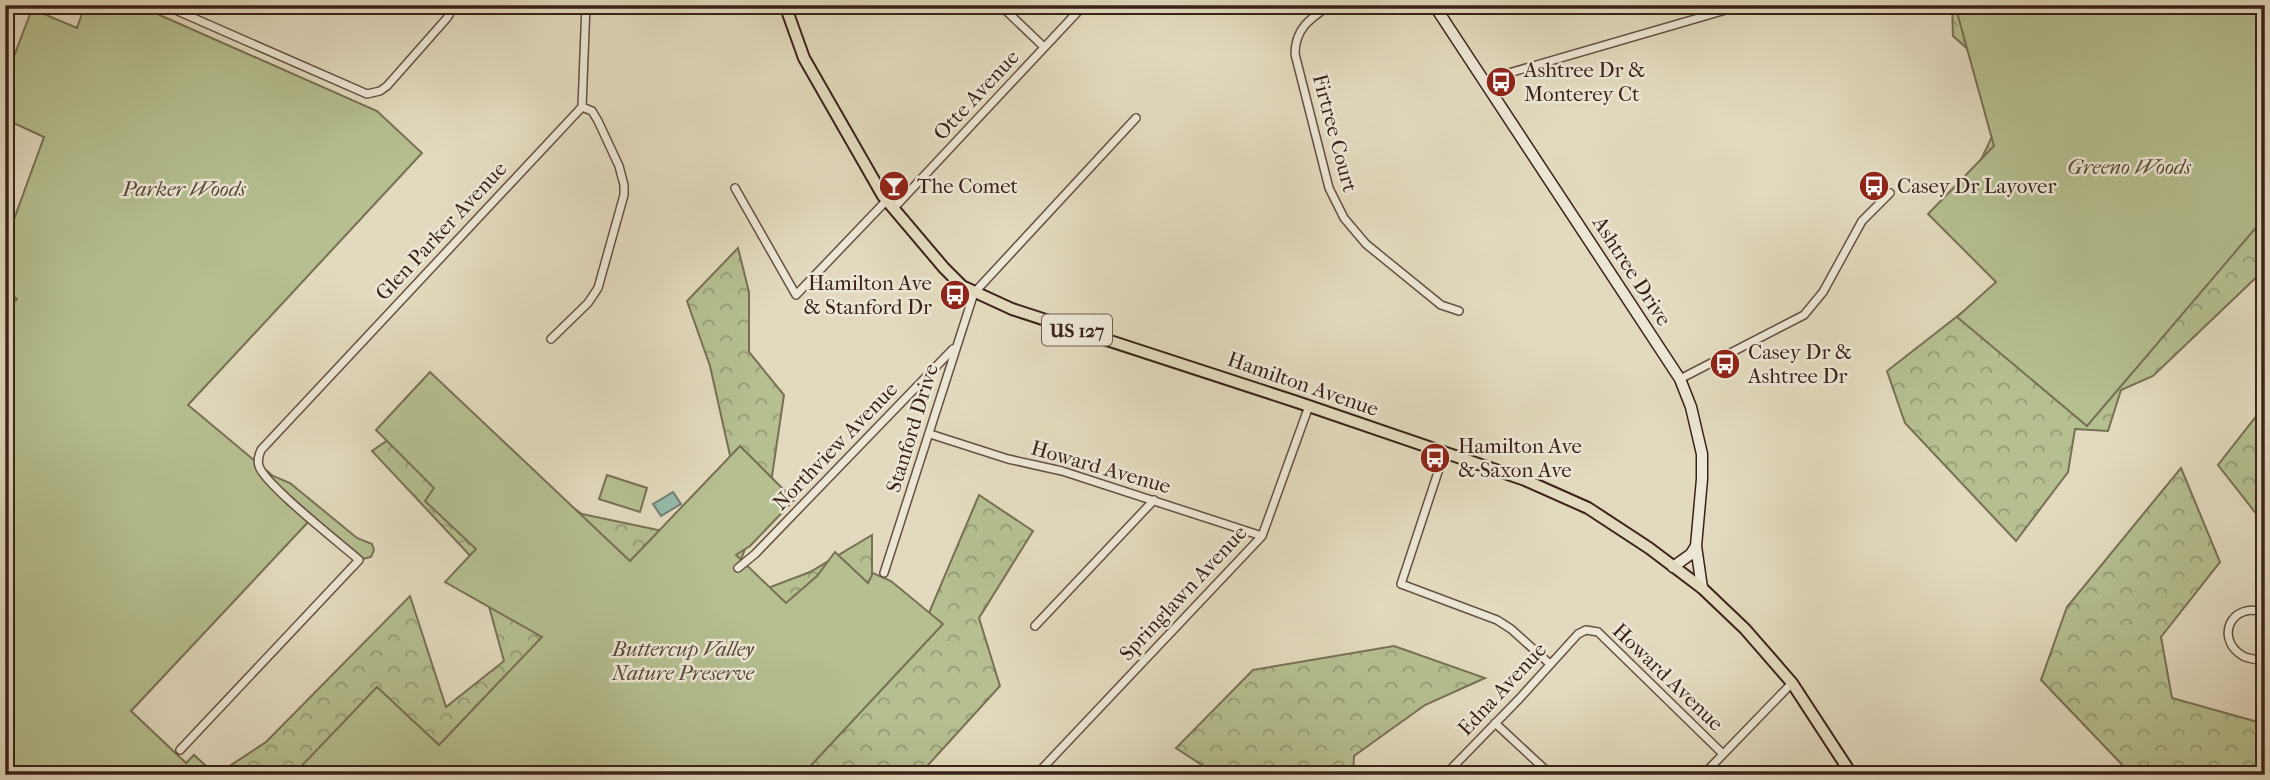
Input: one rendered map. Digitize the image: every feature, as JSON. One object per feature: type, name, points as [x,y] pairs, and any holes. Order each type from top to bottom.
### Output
[{"type":"main road","name":"Hamilton Avenue","points":[[786,5],[804,58],[890,205],[962,285],[1012,309],[1525,480],[1588,508],[1619,527],[1702,588],[1762,647],[1792,683],[1852,775]]},
{"type":"street","points":[[164,5],[367,94],[387,86],[447,18],[455,5]]},
{"type":"street","points":[[551,339],[588,303],[598,288],[624,195],[622,175],[598,121],[592,111],[582,107],[586,5]]},
{"type":"street","points":[[1000,5],[1044,47]]},
{"type":"street","name":"Otte Avenue","points":[[735,188],[796,295],[979,119],[1083,5]]},
{"type":"street","name":"Firtree Court","points":[[1330,5],[1310,18],[1302,27],[1296,38],[1295,54],[1329,188],[1344,218],[1366,244],[1441,305],[1459,311]]},
{"type":"street","name":"Ashtree Drive","points":[[1434,5],[1680,379],[1691,407],[1702,454],[1702,490],[1696,546],[1702,588]]},
{"type":"street","points":[[1485,80],[1743,5]]},
{"type":"street","name":"Glen Parker Avenue","points":[[180,750],[359,560],[271,483],[260,469],[259,455],[264,446],[582,107]]},
{"type":"street","points":[[974,293],[1136,118]]},
{"type":"street","points":[[1680,379],[1804,315],[1823,292],[1862,221],[1890,193]]},
{"type":"street","name":"Stanford Drive","points":[[884,573],[974,293]]},
{"type":"street","name":"Northview Avenue","points":[[738,568],[755,554],[956,346]]},
{"type":"street","name":"Springlawn Avenue","points":[[1036,775],[1262,536],[1309,406]]},
{"type":"street","name":"Howard Avenue","points":[[930,435],[1008,459],[1062,471],[1262,536]]},
{"type":"street","points":[[1444,454],[1401,584],[1497,620],[1550,664]]},
{"type":"street","points":[[1034,626],[1154,500]]},
{"type":"street","points":[[1673,567],[1687,558],[1696,546]]},
{"type":"street","points":[[2265,613],[2252,609],[2241,611],[2231,620],[2228,631],[2237,652],[2245,658],[2265,661]]},
{"type":"street","name":"Howard Avenue","points":[[1586,629],[1598,632],[1723,754]]},
{"type":"street","name":"Edna Avenue","points":[[1445,775],[1578,634],[1586,629]]},
{"type":"street","points":[[1703,775],[1792,683]]},
{"type":"street","points":[[1495,723],[1550,775]]},
{"type":"green space","name":"Parker Woods","points":[[85,5],[137,5],[377,111],[422,153],[188,405],[273,476],[290,483],[357,538],[372,544],[374,550],[371,557],[359,560],[311,519],[131,711],[186,763],[194,755],[216,775],[5,775],[5,312],[17,299],[5,288],[5,244],[44,137],[5,119],[5,80],[32,9],[77,28]]},
{"type":"green space","name":"Greeno Woods","points":[[1952,5],[2265,5],[2265,269],[2153,376],[2121,390],[2108,431],[2075,429],[2068,472],[2016,541],[1905,423],[1887,371],[2005,279],[1953,219],[2014,90],[1953,36]]},
{"type":"green space","name":"Greeno Woods","points":[[1955,5],[2265,5],[2265,217],[2087,426],[1957,317],[1996,282],[1928,214],[1994,146]]},
{"type":"green space","name":"Buttercup Valley Nature Preserve","points":[[738,248],[749,292],[749,352],[784,395],[771,483],[723,605],[810,572],[872,535],[872,595],[929,613],[979,495],[1033,531],[979,618],[1000,686],[919,775],[216,775],[266,742],[410,596],[446,707],[504,661],[477,563],[372,451],[433,409],[582,514],[691,537],[735,478],[710,366],[687,301]]},
{"type":"green space","name":"Buttercup Valley Nature Preserve","points":[[430,372],[630,561],[740,446],[794,500],[750,546],[736,555],[786,603],[817,576],[835,552],[868,583],[873,573],[891,581],[943,624],[802,775],[293,775],[377,687],[439,745],[542,637],[445,582],[476,549],[425,501],[434,488],[376,430]]},
{"type":"green space","points":[[2265,405],[2265,525],[2218,465]]},
{"type":"green space","points":[[2181,468],[2220,562],[2161,637],[2172,698],[2265,724],[2265,775],[2132,775],[2041,680],[2067,607]]},
{"type":"green space","points":[[607,475],[647,488],[640,512],[599,499]]},
{"type":"green space","points":[[1394,646],[1485,678],[1425,705],[1354,756],[1353,775],[1217,775],[1176,748],[1253,670]]},
{"type":"shaded area","points":[[673,492],[681,504],[661,516],[653,504]]},
{"type":"place","name":"Ashtree Dr & Monterey Ct","points":[[1501,82]]},
{"type":"place","name":"The Comet","points":[[894,186]]},
{"type":"place","name":"Casey Dr Layover","points":[[1874,186]]},
{"type":"place","name":"Hamilton Ave & Stanford Dr","points":[[955,295]]},
{"type":"place","name":"Casey Dr & Ashtree Dr","points":[[1725,364]]},
{"type":"place","name":"Hamilton Ave & Saxon Ave","points":[[1435,458]]}]
